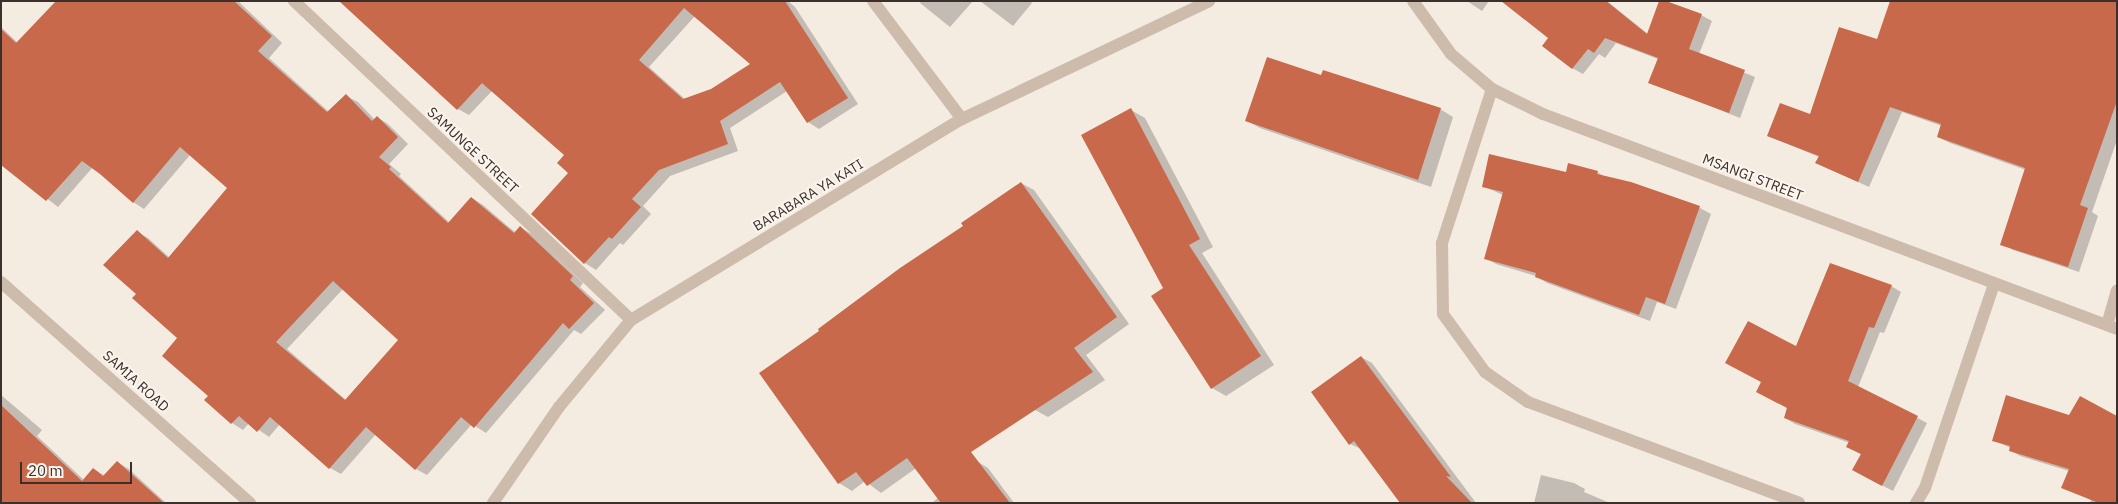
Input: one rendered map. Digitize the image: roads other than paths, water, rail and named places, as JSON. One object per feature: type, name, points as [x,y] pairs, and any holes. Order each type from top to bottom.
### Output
[{"type":"street","name":"SAMUNGE STREET","points":[[294,1],[631,320]]},
{"type":"street","points":[[873,1],[962,119]]},
{"type":"street","name":"BARABARA YA KATI","points":[[493,503],[559,407],[631,320],[962,119],[1209,1]]},
{"type":"street","name":"MSANGI STREET","points":[[1413,1],[1451,54],[1492,89],[1543,114],[2112,327]]},
{"type":"street","points":[[1492,89],[1442,243],[1442,314],[1485,372],[1528,402],[1799,503]]},
{"type":"street","name":"SAMIA ROAD","points":[[1,282],[250,503]]},
{"type":"street","points":[[1916,503],[1925,488],[1994,284]]},
{"type":"street","points":[[2112,327],[2117,290]]}]
